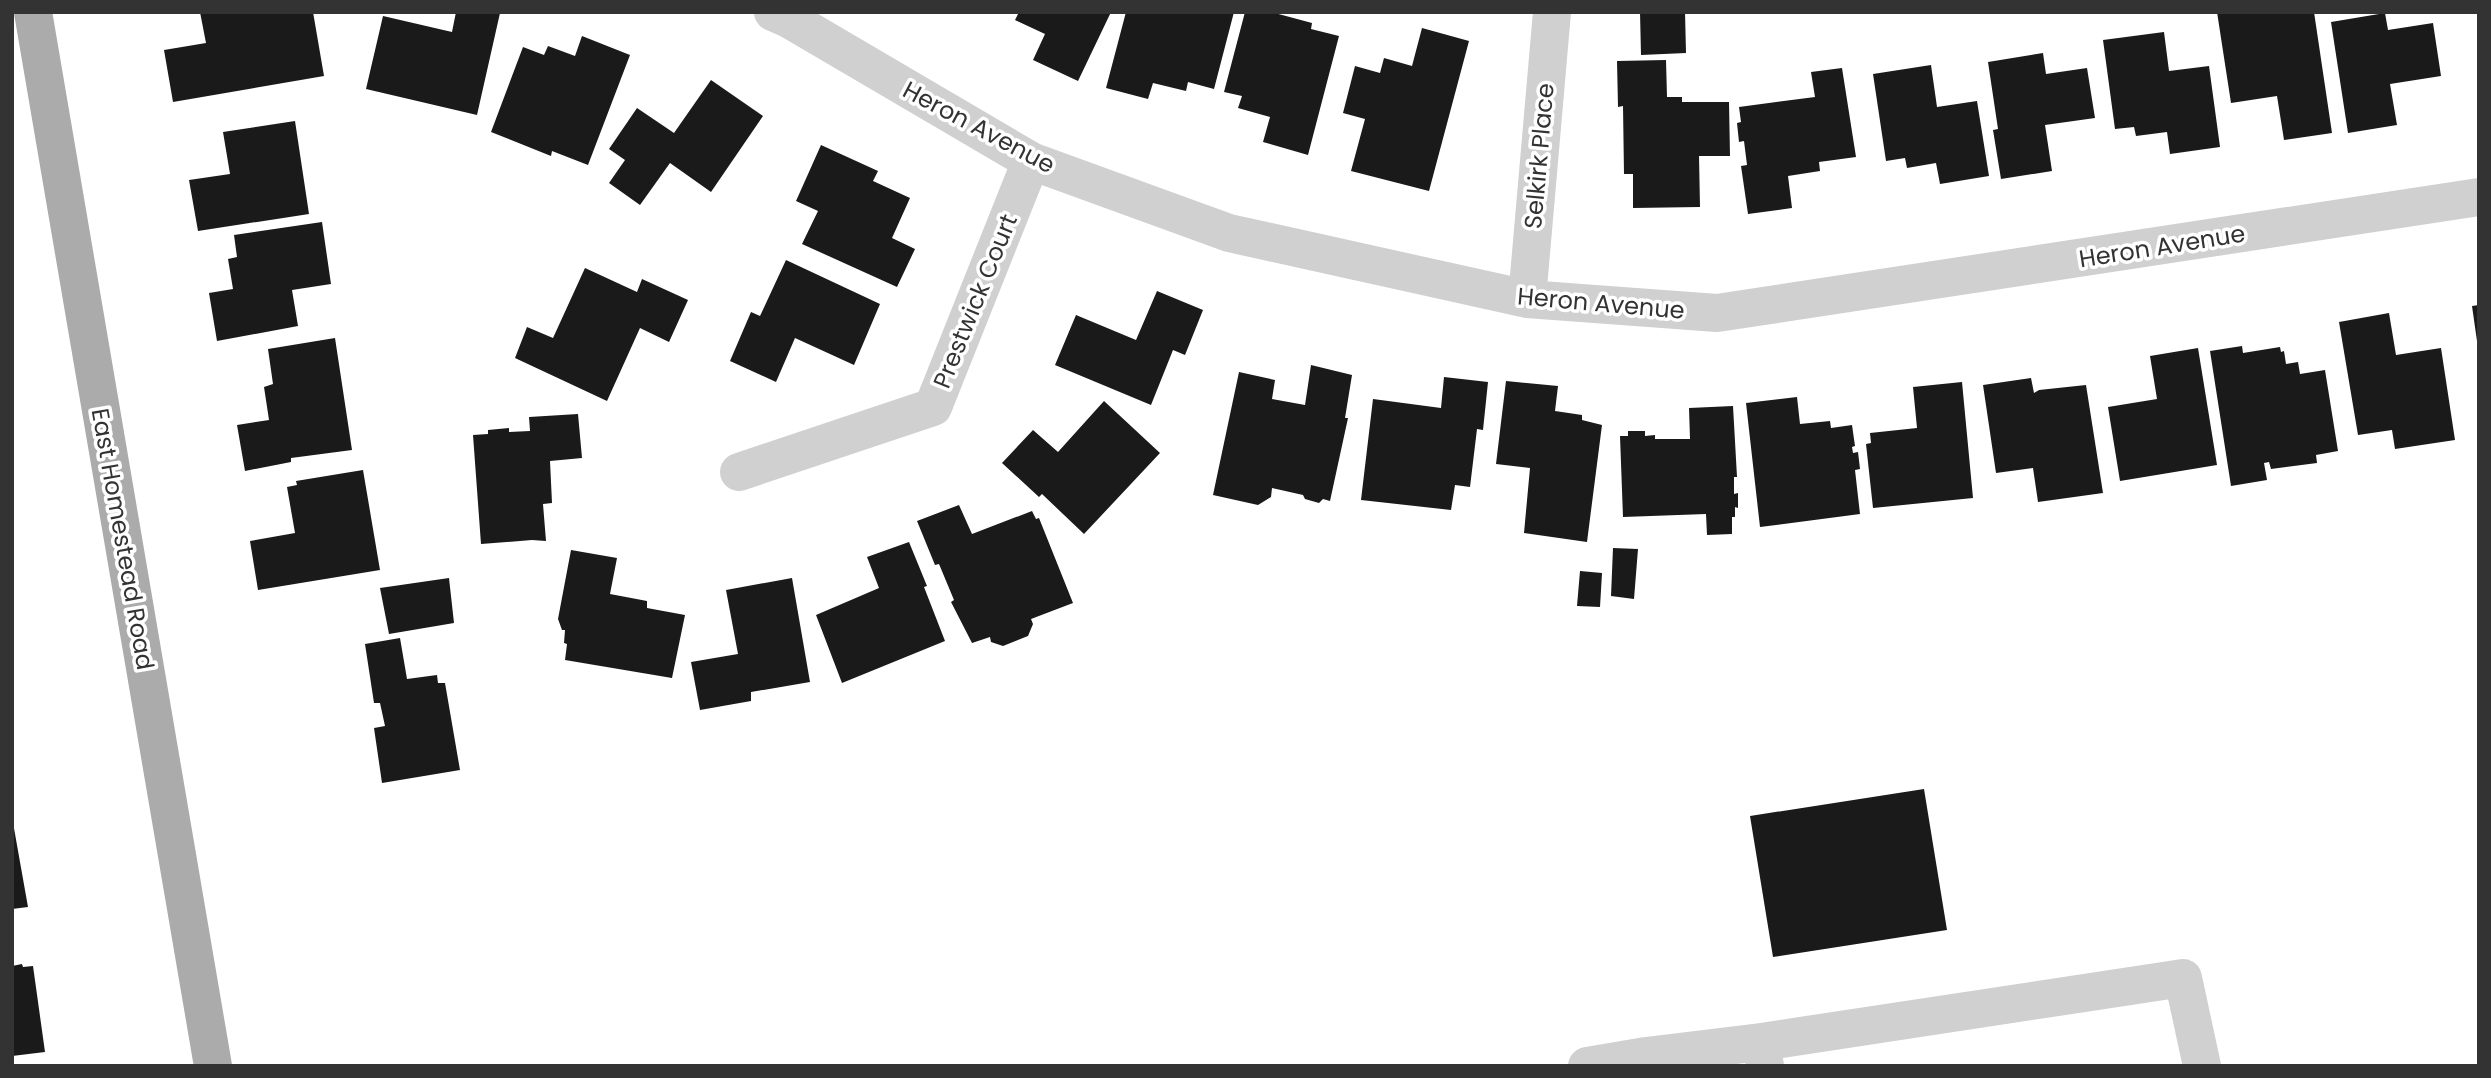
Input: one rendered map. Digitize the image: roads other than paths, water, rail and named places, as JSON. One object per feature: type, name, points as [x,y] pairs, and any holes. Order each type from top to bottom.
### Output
[{"type":"main road","name":"East Homestead Road","points":[[33,12],[213,1066]]},
{"type":"street","name":"Heron Avenue","points":[[773,12],[1031,161],[1229,233],[1527,299],[1717,313],[2479,197]]},
{"type":"street","name":"Selkirk Place","points":[[1527,299],[1552,12]]},
{"type":"street","name":"Prestwick Court","points":[[738,472],[933,407],[1031,161]]},
{"type":"street","points":[[1587,1066],[1763,1054],[2183,978],[2202,1066]]}]
